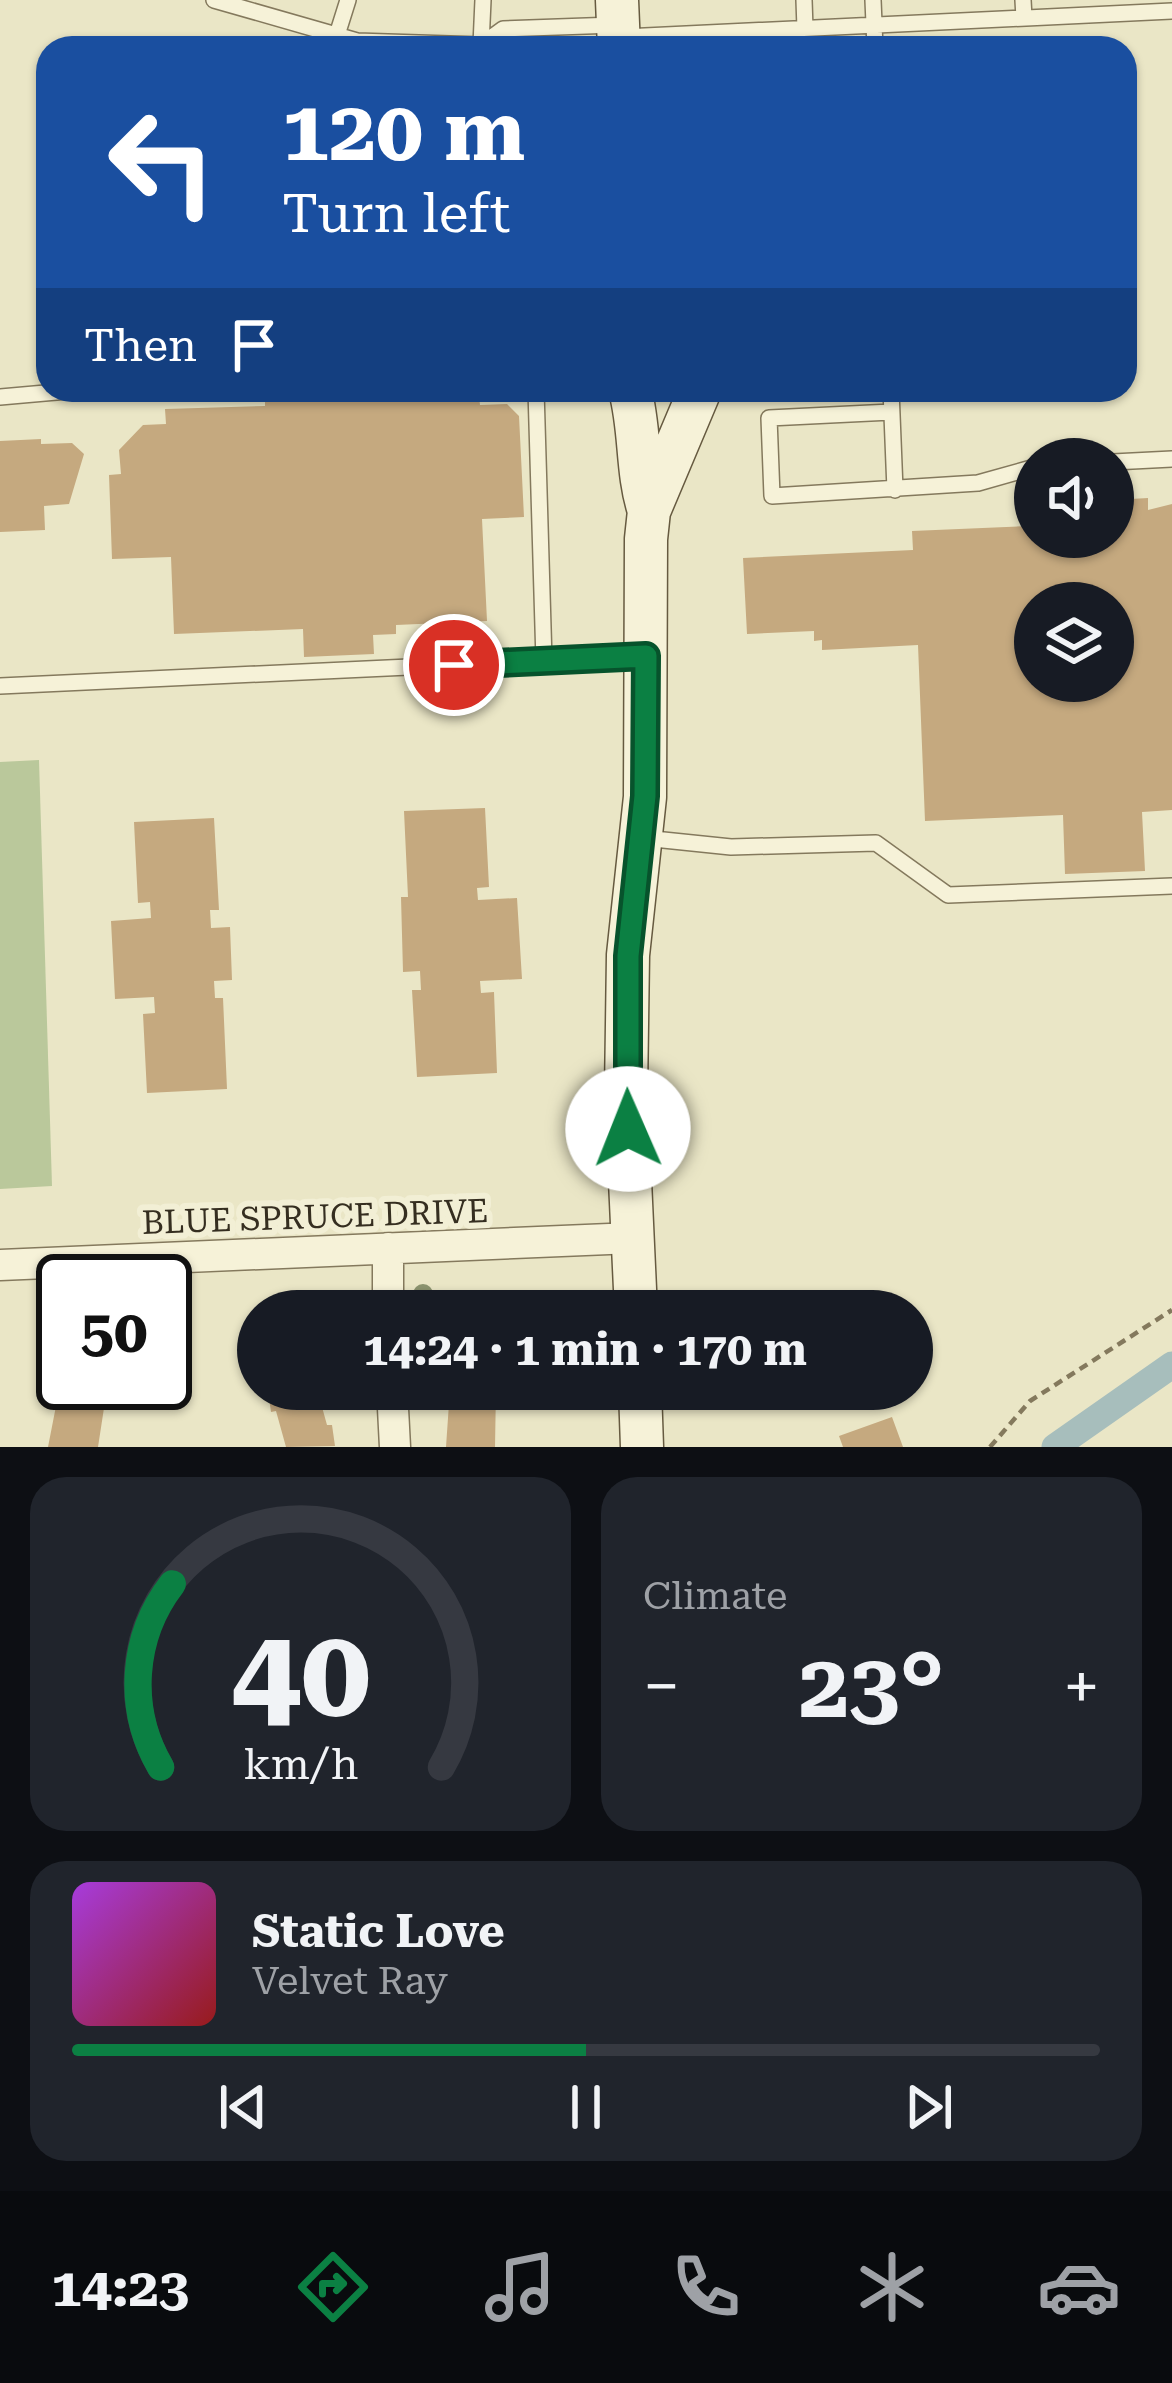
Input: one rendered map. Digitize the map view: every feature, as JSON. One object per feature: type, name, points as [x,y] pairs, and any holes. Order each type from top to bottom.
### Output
[{"type":"main road","points":[[632,402],[641,443],[639,471],[649,512],[641,838],[628,956],[626,1093],[635,1290]]},
{"type":"main road","points":[[649,512],[695,402]]},
{"type":"main road","points":[[641,1410],[642,1447]]},
{"type":"street","name":"BLUE SPRUCE DRIVE","points":[[0,1264],[633,1238]]},
{"type":"street","points":[[388,1249],[388,1290]]},
{"type":"street","points":[[393,1410],[395,1447]]},
{"type":"lane","points":[[214,0],[341,36]]},
{"type":"lane","points":[[337,35],[348,0]]},
{"type":"lane","points":[[483,0],[484,36]]},
{"type":"lane","points":[[804,0],[806,29]]},
{"type":"lane","points":[[873,0],[874,36]]},
{"type":"lane","points":[[1023,0],[1024,18]]},
{"type":"lane","points":[[495,36],[503,28],[806,29],[1024,18],[1113,7],[1172,11]]},
{"type":"lane","points":[[0,397],[36,394]]},
{"type":"lane","points":[[536,402],[544,661]]},
{"type":"lane","points":[[891,402],[895,490]]},
{"type":"lane","points":[[892,412],[769,418],[772,496],[978,483],[1014,473]]},
{"type":"lane","points":[[1134,461],[1172,459]]},
{"type":"lane","points":[[0,686],[646,656]]},
{"type":"lane","points":[[641,838],[731,847],[876,843],[948,895],[1172,886]]},
{"type":"path","points":[[990,1447],[1030,1401],[1172,1310]]},
{"type":"green space","points":[[39,760],[52,1186],[0,1189],[0,762]]},
{"type":"building","points":[[265,402],[507,404],[519,416],[524,517],[482,519],[487,621],[396,625],[396,634],[373,635],[374,654],[304,657],[303,629],[174,634],[171,557],[112,559],[109,475],[121,474],[119,450],[143,425],[166,424],[165,409],[265,406]]},
{"type":"building","points":[[41,439],[41,444],[72,443],[84,454],[69,504],[44,506],[45,530],[0,532],[0,441]]},
{"type":"building","points":[[1148,498],[1148,510],[1172,504],[1172,810],[1142,812],[1145,871],[1065,874],[1063,815],[925,821],[918,645],[822,650],[822,640],[814,641],[814,631],[747,634],[743,558],[913,550],[912,531],[1014,527],[1014,558],[1134,558],[1134,499]]},
{"type":"building","points":[[485,808],[489,887],[477,888],[478,900],[517,898],[522,979],[480,981],[481,993],[494,992],[497,1073],[417,1077],[412,990],[421,990],[420,971],[403,972],[401,897],[408,897],[404,811]]},
{"type":"building","points":[[214,818],[219,910],[210,910],[211,928],[230,927],[232,980],[214,981],[215,998],[223,998],[227,1089],[147,1093],[143,1014],[155,1013],[154,997],[115,999],[111,921],[151,918],[150,902],[138,903],[134,822]]},
{"type":"building","points":[[55,1410],[104,1410],[98,1447],[48,1447]]},
{"type":"building","points":[[271,1410],[323,1410],[327,1425],[332,1425],[335,1446],[286,1447],[276,1411]]},
{"type":"building","points":[[449,1410],[496,1410],[495,1447],[446,1447]]},
{"type":"building","points":[[892,1417],[903,1447],[843,1447],[839,1436]]},
{"type":"waterway","points":[[1055,1447],[1172,1365]]},
{"type":"route","points":[[454,665],[646,656],[645,796],[628,956],[628,1129]]}]
